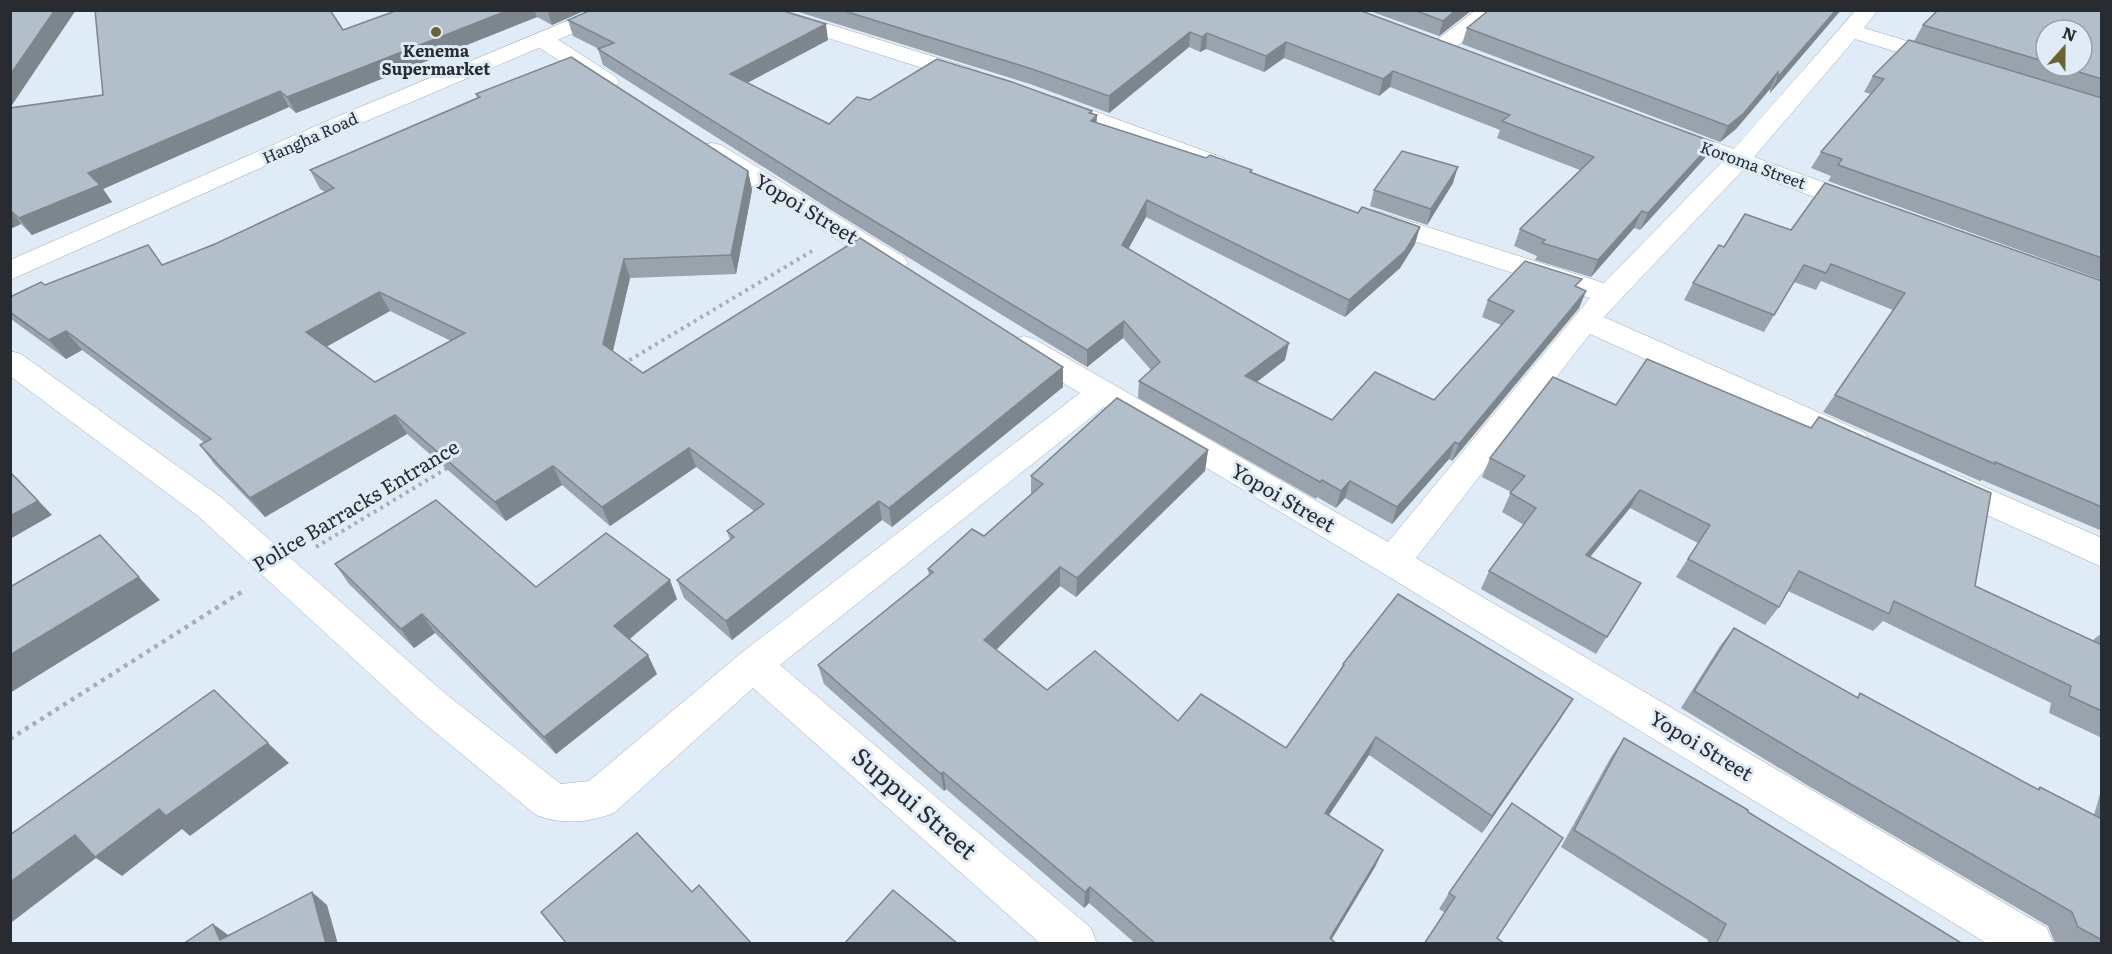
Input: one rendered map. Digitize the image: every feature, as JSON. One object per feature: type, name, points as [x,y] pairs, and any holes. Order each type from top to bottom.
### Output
[{"type":"main road","name":"Hangha Road","points":[[10,271],[350,120],[612,10]]},
{"type":"main road","points":[[759,10],[990,81]]},
{"type":"main road","points":[[1443,47],[1490,10]]},
{"type":"main road","points":[[1393,562],[1585,320],[1738,160],[1868,10]]},
{"type":"main road","points":[[1852,31],[1963,66]]},
{"type":"main road","points":[[543,40],[633,99]]},
{"type":"main road","points":[[1032,95],[1239,172]]},
{"type":"main road","name":"Koroma Street","points":[[1651,126],[1881,213]]},
{"type":"main road","name":"Yopoi Street","points":[[683,131],[783,196],[921,280]]},
{"type":"main road","points":[[1351,211],[1474,253],[1608,294]]},
{"type":"main road","points":[[1585,320],[1882,454]]},
{"type":"main road","name":"Yopoi Street","points":[[997,330],[1393,562],[2031,944]]},
{"type":"main road","points":[[10,361],[210,507],[433,707],[550,801],[567,804],[599,799],[753,665],[1101,393]]},
{"type":"main road","points":[[1924,473],[2102,553]]},
{"type":"main road","name":"Suppui Street","points":[[753,665],[1075,944]]},
{"type":"path","points":[[621,365],[845,232]]},
{"type":"path","name":"Police Barracks Entrance","points":[[10,739],[279,569],[459,461]]},
{"type":"building","points":[[10,10],[55,10],[10,75]]},
{"type":"building","points":[[95,10],[330,10],[343,30],[398,10],[509,10],[287,97],[280,91],[88,173],[100,185],[19,218],[10,210],[10,108],[103,95]]},
{"type":"building","points":[[591,10],[780,10],[826,24],[730,74],[829,124],[857,97],[870,100],[937,59],[1012,82],[1092,111],[1089,113],[1097,115],[1091,121],[1206,158],[1210,155],[1358,213],[1362,207],[1420,227],[1405,251],[1349,300],[1147,200],[1122,245],[1289,343],[1245,376],[1332,420],[1375,372],[1434,400],[1514,311],[1488,300],[1525,261],[1582,279],[1575,286],[1586,291],[1459,444],[1455,442],[1397,507],[1350,481],[1341,491],[1322,480],[1320,482],[1139,381],[1160,362],[1124,321],[1087,350],[828,193],[598,49],[614,43],[568,20]]},
{"type":"building","points":[[841,10],[1359,10],[1713,142],[1648,213],[1642,211],[1598,260],[1542,243],[1545,240],[1520,229],[1594,157],[1502,121],[1510,115],[1393,71],[1383,79],[1286,42],[1266,56],[1207,33],[1202,37],[1190,32],[1109,96],[1029,68]]},
{"type":"building","points":[[1414,10],[1456,10],[1443,21]]},
{"type":"building","points":[[1489,10],[1836,10],[1778,77],[1778,72],[1744,113],[1728,126],[1467,28]]},
{"type":"building","points":[[1938,10],[2102,10],[2102,79],[2094,77],[2094,18],[2034,18],[2034,58],[1923,25]]},
{"type":"building","points":[[1909,40],[2102,98],[2102,258],[1838,165],[1842,159],[1821,152],[1884,79],[1873,76]]},
{"type":"building","points":[[571,57],[748,171],[731,255],[624,259],[603,344],[643,373],[860,238],[1063,367],[889,508],[879,501],[726,621],[677,580],[734,537],[727,531],[764,504],[689,448],[602,507],[553,466],[495,502],[395,415],[250,498],[200,445],[211,439],[66,331],[49,340],[10,312],[10,297],[41,282],[45,285],[148,245],[162,265],[215,244],[334,188],[310,170],[480,97],[476,94]],"holes":[[[379,292],[465,333],[375,382],[306,332]]]},
{"type":"building","points":[[1402,151],[1458,167],[1431,209],[1374,190]]},
{"type":"building","points":[[1825,183],[2102,281],[2102,507],[1835,395],[1905,293],[1831,264],[1826,273],[1804,265],[1774,315],[1693,283],[1719,245],[1724,247],[1745,214],[1791,230]]},
{"type":"building","points":[[1647,359],[1811,428],[1819,417],[1991,493],[1975,586],[2102,645],[2102,711],[2069,696],[2071,686],[1894,601],[1889,614],[1799,571],[1779,607],[1688,559],[1710,525],[1640,490],[1586,555],[1641,583],[1607,637],[1489,571],[1536,508],[1510,493],[1525,476],[1490,458],[1553,377],[1616,405]]},
{"type":"building","points":[[1117,398],[1208,450],[1077,578],[1060,567],[984,640],[1047,690],[1095,651],[1178,721],[1201,694],[1286,748],[1343,664],[1398,594],[1573,699],[1492,816],[1376,737],[1325,813],[1383,850],[1330,938],[1337,944],[1156,944],[1090,887],[1085,892],[943,772],[941,774],[818,665],[933,572],[928,569],[972,529],[984,536],[1043,484],[1031,476]]},
{"type":"building","points":[[10,472],[38,501],[10,516]]},
{"type":"building","points":[[436,500],[536,587],[606,533],[670,580],[614,626],[648,655],[544,737],[422,614],[401,629],[335,564]]},
{"type":"building","points":[[100,535],[139,577],[10,655],[10,587]]},
{"type":"building","points":[[1734,628],[1858,698],[1860,693],[2039,790],[2040,787],[2102,819],[2102,940],[2078,927],[2072,912],[1694,691]]},
{"type":"building","points":[[214,690],[268,743],[166,816],[159,809],[95,857],[75,835],[10,882],[10,835]]},
{"type":"building","points":[[1624,738],[1748,810],[1963,944],[1716,944],[1726,924],[1574,830]]},
{"type":"building","points":[[1512,803],[1563,838],[1497,938],[1505,944],[1424,944],[1455,897],[1449,893]]},
{"type":"building","points":[[637,833],[692,892],[699,885],[752,944],[567,944],[541,912]]},
{"type":"building","points":[[893,890],[958,944],[844,944]]},
{"type":"building","points":[[312,892],[326,944],[183,944],[213,924],[220,940]]},
{"type":"place","name":"Kenema Supermarket","points":[[436,32]]}]
